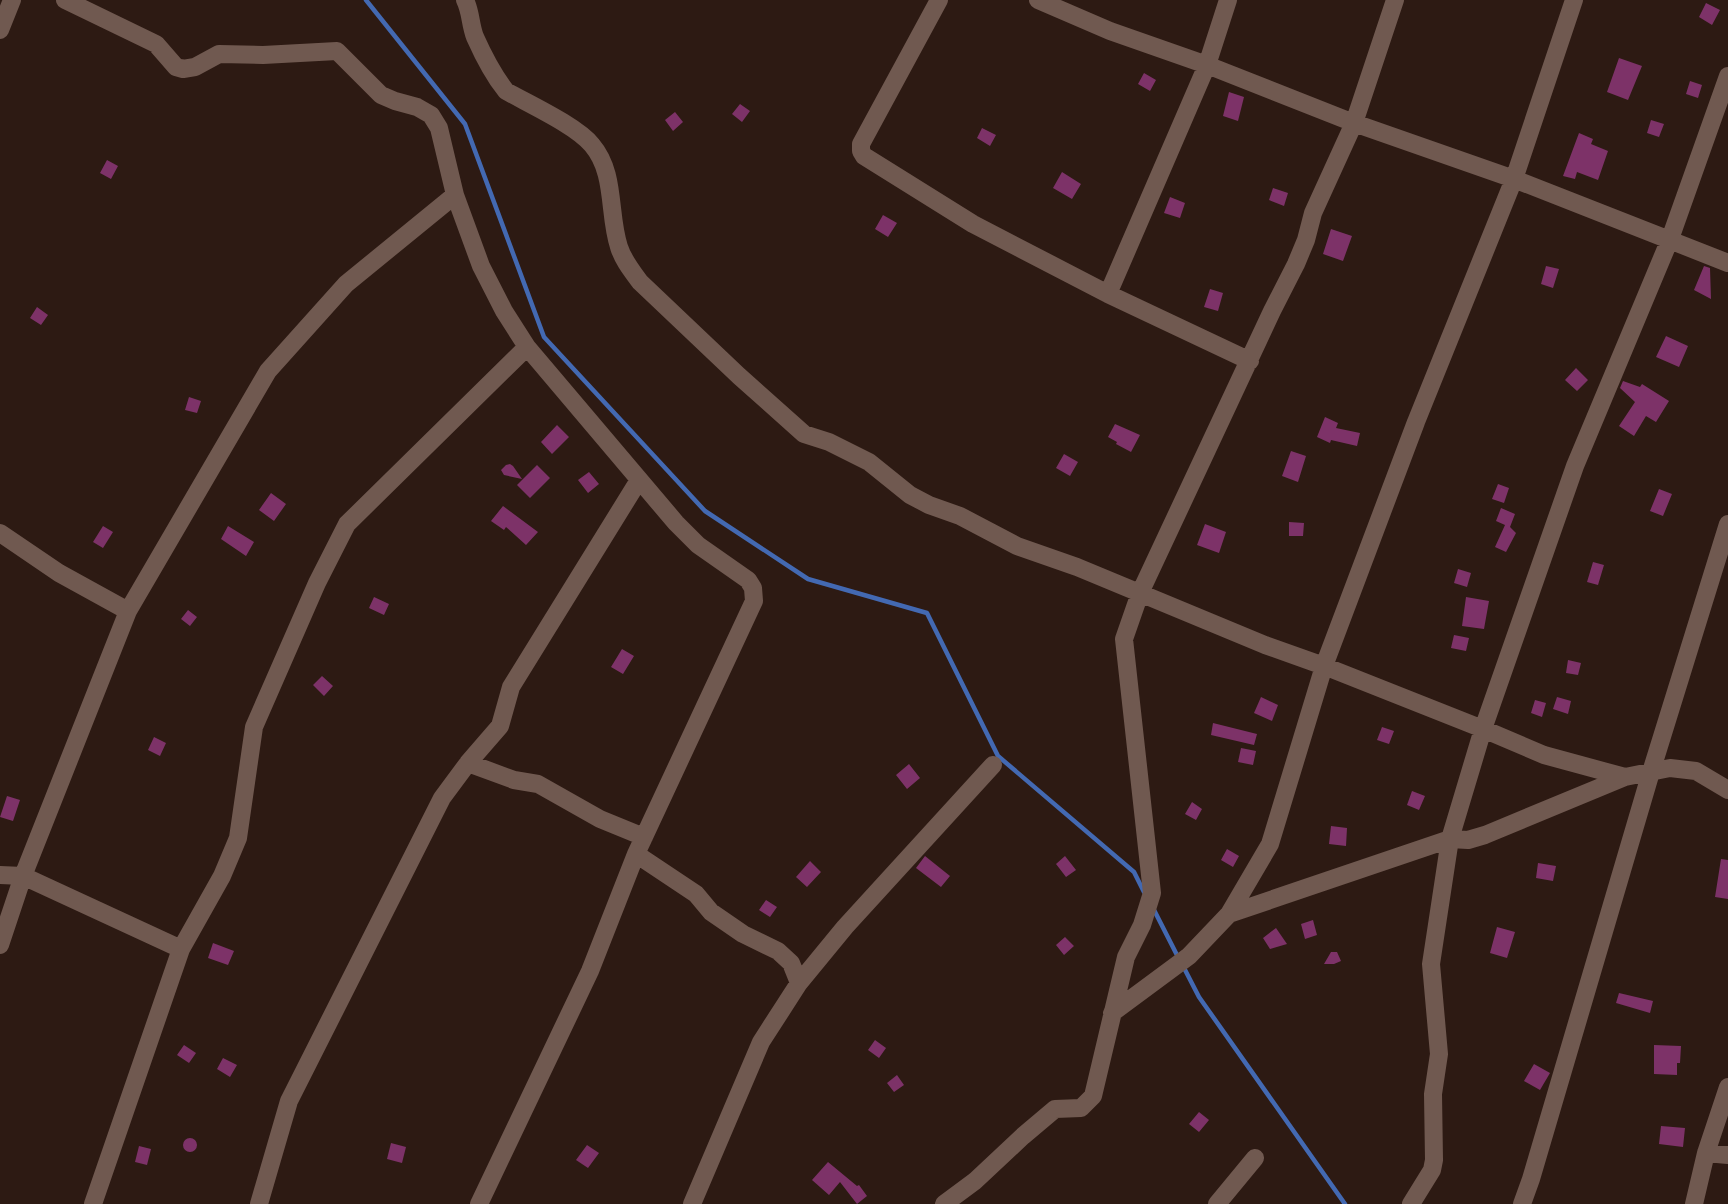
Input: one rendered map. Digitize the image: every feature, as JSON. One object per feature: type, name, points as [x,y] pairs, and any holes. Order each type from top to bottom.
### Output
[{"type":"street","points":[[0,30],[12,0]]},
{"type":"street","points":[[65,0],[156,44],[176,67],[183,69],[195,67],[219,54],[263,55],[338,51],[381,95],[417,107],[431,115],[439,128],[455,195],[482,266],[504,311],[527,347],[676,524],[698,545],[748,580],[753,588],[754,601],[636,854],[590,971],[479,1204]]},
{"type":"street","points":[[465,0],[470,10],[475,36],[506,91],[566,124],[592,143],[603,161],[619,247],[628,266],[640,282],[804,434],[846,449],[869,462],[910,495],[929,506],[960,516],[1017,546],[1544,755],[1625,777]]},
{"type":"street","points":[[939,0],[861,144],[864,156],[973,224],[1108,294],[1250,361]]},
{"type":"street","points":[[1038,0],[1110,31],[1207,65],[1354,123],[1514,179],[1728,263]]},
{"type":"street","points":[[1108,294],[1207,65],[1228,0]]},
{"type":"street","points":[[944,1204],[975,1181],[1055,1109],[1081,1108],[1093,1096],[1126,957],[1142,925],[1152,893],[1124,639],[1140,593],[1296,264],[1306,240],[1312,213],[1354,123],[1395,0]]},
{"type":"street","points":[[1112,1013],[1189,956],[1229,914],[1270,844],[1324,666],[1416,422],[1514,179],[1574,0]]},
{"type":"street","points":[[1411,1204],[1432,1170],[1434,1160],[1433,1094],[1439,1054],[1431,964],[1450,839],[1483,729],[1575,466],[1670,239],[1728,76]]},
{"type":"street","points":[[0,945],[23,876],[128,611],[268,371],[346,284],[455,195]]},
{"type":"street","points":[[93,1204],[181,949],[222,876],[238,838],[254,727],[317,583],[347,524],[527,347]]},
{"type":"street","points":[[259,1204],[289,1101],[442,798],[500,726],[511,687],[639,480]]},
{"type":"street","points":[[1522,1204],[1728,524]]},
{"type":"street","points":[[0,533],[59,573],[128,611]]},
{"type":"street","points":[[468,763],[514,780],[538,784],[600,819],[644,837]]},
{"type":"street","points":[[692,1204],[761,1042],[800,983],[845,927],[993,765]]},
{"type":"street","points":[[1229,914],[1450,839],[1468,840],[1485,836],[1625,777],[1670,768],[1696,771],[1728,790]]},
{"type":"street","points":[[636,854],[696,894],[711,912],[743,934],[778,951],[791,963],[800,983]]},
{"type":"street","points":[[0,875],[23,876],[181,949]]},
{"type":"street","points":[[1694,1204],[1706,1153],[1728,1087]]},
{"type":"street","points":[[1706,1153],[1728,1155]]},
{"type":"street","points":[[1216,1204],[1256,1158]]},
{"type":"building","points":[[1706,3],[1720,10],[1712,25],[1699,17]]},
{"type":"building","points":[[1619,58],[1642,66],[1628,100],[1607,92]]},
{"type":"building","points":[[1144,73],[1156,80],[1150,91],[1138,84]]},
{"type":"building","points":[[1690,81],[1702,85],[1698,98],[1686,94]]},
{"type":"building","points":[[1229,92],[1244,97],[1238,121],[1223,116]]},
{"type":"building","points":[[740,104],[750,111],[742,122],[732,114]]},
{"type":"building","points":[[675,112],[683,122],[673,131],[665,120]]},
{"type":"building","points":[[1651,120],[1664,124],[1659,137],[1647,133]]},
{"type":"building","points":[[982,128],[996,135],[990,146],[977,138]]},
{"type":"building","points":[[1579,133],[1593,139],[1591,144],[1608,151],[1598,180],[1577,172],[1575,179],[1563,176]]},
{"type":"building","points":[[107,160],[118,166],[111,179],[100,173]]},
{"type":"building","points":[[1062,172],[1081,184],[1072,199],[1053,188]]},
{"type":"building","points":[[1273,188],[1288,193],[1284,206],[1269,200]]},
{"type":"building","points":[[1170,197],[1185,203],[1180,218],[1164,213]]},
{"type":"building","points":[[883,215],[897,223],[888,237],[875,229]]},
{"type":"building","points":[[1331,229],[1352,236],[1343,261],[1323,254]]},
{"type":"building","points":[[1546,266],[1559,269],[1553,288],[1541,284]]},
{"type":"building","points":[[1704,266],[1710,268],[1711,299],[1694,290]]},
{"type":"building","points":[[1210,289],[1223,293],[1218,311],[1204,307]]},
{"type":"building","points":[[37,307],[48,315],[41,325],[30,318]]},
{"type":"building","points":[[1666,336],[1688,346],[1679,367],[1656,357]]},
{"type":"building","points":[[1576,368],[1588,380],[1577,391],[1565,380]]},
{"type":"building","points":[[1623,381],[1640,387],[1642,384],[1669,401],[1656,422],[1646,416],[1634,436],[1619,426],[1635,402],[1620,388]]},
{"type":"building","points":[[189,397],[201,401],[197,413],[185,410]]},
{"type":"building","points":[[1325,417],[1338,423],[1336,428],[1360,433],[1357,446],[1331,440],[1330,443],[1317,437]]},
{"type":"building","points":[[1115,424],[1140,435],[1131,452],[1108,437]]},
{"type":"building","points":[[557,425],[569,437],[552,454],[541,442]]},
{"type":"building","points":[[1291,451],[1306,456],[1298,482],[1282,476]]},
{"type":"building","points":[[1064,454],[1078,462],[1070,476],[1056,468]]},
{"type":"building","points":[[510,464],[522,479],[504,475],[501,470]]},
{"type":"building","points":[[537,465],[550,478],[530,498],[517,485]]},
{"type":"building","points":[[589,472],[599,484],[588,493],[578,480]]},
{"type":"building","points":[[1498,484],[1509,488],[1504,503],[1492,499]]},
{"type":"building","points":[[1659,489],[1672,494],[1663,516],[1650,511]]},
{"type":"building","points":[[271,493],[286,504],[274,521],[259,510]]},
{"type":"building","points":[[503,506],[538,532],[526,545],[506,527],[504,530],[491,521]]},
{"type":"building","points":[[1501,508],[1515,514],[1510,527],[1516,533],[1506,552],[1495,547],[1505,525],[1496,521]]},
{"type":"building","points":[[1289,522],[1304,523],[1303,536],[1289,536]]},
{"type":"building","points":[[1205,524],[1226,532],[1219,553],[1197,545]]},
{"type":"building","points":[[103,526],[113,532],[103,548],[93,542]]},
{"type":"building","points":[[228,526],[254,542],[246,556],[221,539]]},
{"type":"building","points":[[1593,562],[1604,565],[1598,585],[1587,582]]},
{"type":"building","points":[[1458,569],[1471,573],[1467,587],[1454,583]]},
{"type":"building","points":[[374,597],[389,604],[384,615],[369,608]]},
{"type":"building","points":[[1466,597],[1489,601],[1484,629],[1462,626]]},
{"type":"building","points":[[188,610],[197,617],[190,626],[181,619]]},
{"type":"building","points":[[1454,635],[1469,638],[1466,651],[1451,648]]},
{"type":"building","points":[[622,649],[634,656],[623,674],[611,667]]},
{"type":"building","points":[[1568,660],[1581,663],[1578,675],[1566,673]]},
{"type":"building","points":[[322,676],[333,686],[324,696],[313,685]]},
{"type":"building","points":[[1261,697],[1278,705],[1272,721],[1254,713]]},
{"type":"building","points":[[1557,697],[1571,701],[1568,714],[1553,709]]},
{"type":"building","points":[[1535,700],[1546,703],[1542,717],[1531,713]]},
{"type":"building","points":[[1213,723],[1257,734],[1254,745],[1211,735]]},
{"type":"building","points":[[1382,727],[1394,731],[1389,744],[1377,740]]},
{"type":"building","points":[[154,737],[166,743],[160,756],[148,750]]},
{"type":"building","points":[[1241,748],[1256,751],[1253,765],[1238,762]]},
{"type":"building","points":[[909,764],[920,778],[907,789],[896,775]]},
{"type":"building","points":[[1412,791],[1425,796],[1419,810],[1407,805]]},
{"type":"building","points":[[7,796],[20,800],[13,821],[0,817]]},
{"type":"building","points":[[1192,802],[1202,809],[1196,820],[1185,814]]},
{"type":"building","points":[[1331,826],[1347,828],[1346,846],[1329,844]]},
{"type":"building","points":[[1227,849],[1239,856],[1233,867],[1221,860]]},
{"type":"building","points":[[925,856],[950,876],[941,887],[916,868]]},
{"type":"building","points":[[1065,856],[1076,870],[1066,877],[1056,864]]},
{"type":"building","points":[[1721,859],[1728,860],[1728,899],[1715,897]]},
{"type":"building","points":[[810,861],[821,872],[807,887],[796,877]]},
{"type":"building","points":[[1538,863],[1556,866],[1553,881],[1536,878]]},
{"type":"building","points":[[766,900],[777,907],[770,917],[759,910]]},
{"type":"building","points":[[1313,920],[1317,935],[1305,939],[1301,924]]},
{"type":"building","points":[[1497,927],[1515,932],[1507,958],[1490,953]]},
{"type":"building","points":[[1276,928],[1287,944],[1270,949],[1263,938]]},
{"type":"building","points":[[1065,937],[1074,946],[1064,955],[1056,945]]},
{"type":"building","points":[[213,943],[234,951],[228,965],[208,958]]},
{"type":"building","points":[[1331,952],[1337,952],[1341,961],[1324,964]]},
{"type":"building","points":[[1619,993],[1653,1001],[1650,1013],[1616,1003]]},
{"type":"building","points":[[875,1040],[886,1048],[879,1058],[868,1050]]},
{"type":"building","points":[[184,1045],[196,1053],[189,1063],[177,1055]]},
{"type":"building","points":[[1654,1045],[1681,1046],[1677,1075],[1654,1074]]},
{"type":"building","points":[[223,1058],[237,1065],[230,1077],[217,1069]]},
{"type":"building","points":[[1534,1064],[1550,1073],[1540,1090],[1524,1081]]},
{"type":"building","points":[[897,1075],[904,1085],[894,1092],[887,1083]]},
{"type":"building","points":[[1199,1112],[1209,1120],[1199,1132],[1189,1124]]},
{"type":"building","points":[[1661,1126],[1685,1128],[1683,1147],[1659,1144]]},
{"type":"building","points":[[190,1138],[195,1140],[197,1145],[195,1150],[190,1152],[185,1150],[183,1145],[185,1140]]},
{"type":"building","points":[[391,1143],[406,1147],[402,1163],[387,1159]]},
{"type":"building","points":[[587,1145],[599,1153],[588,1168],[576,1160]]},
{"type":"building","points":[[139,1146],[151,1149],[147,1165],[135,1162]]},
{"type":"building","points":[[828,1162],[857,1186],[859,1185],[867,1196],[857,1204],[840,1182],[829,1195],[812,1180]]},
{"type":"waterway","points":[[366,0],[465,124],[544,337],[705,511],[808,579],[927,613],[998,756],[1134,872],[1144,892]]},
{"type":"waterway","points":[[1153,908],[1179,959]]},
{"type":"waterway","points":[[1183,966],[1199,997],[1345,1204]]}]
